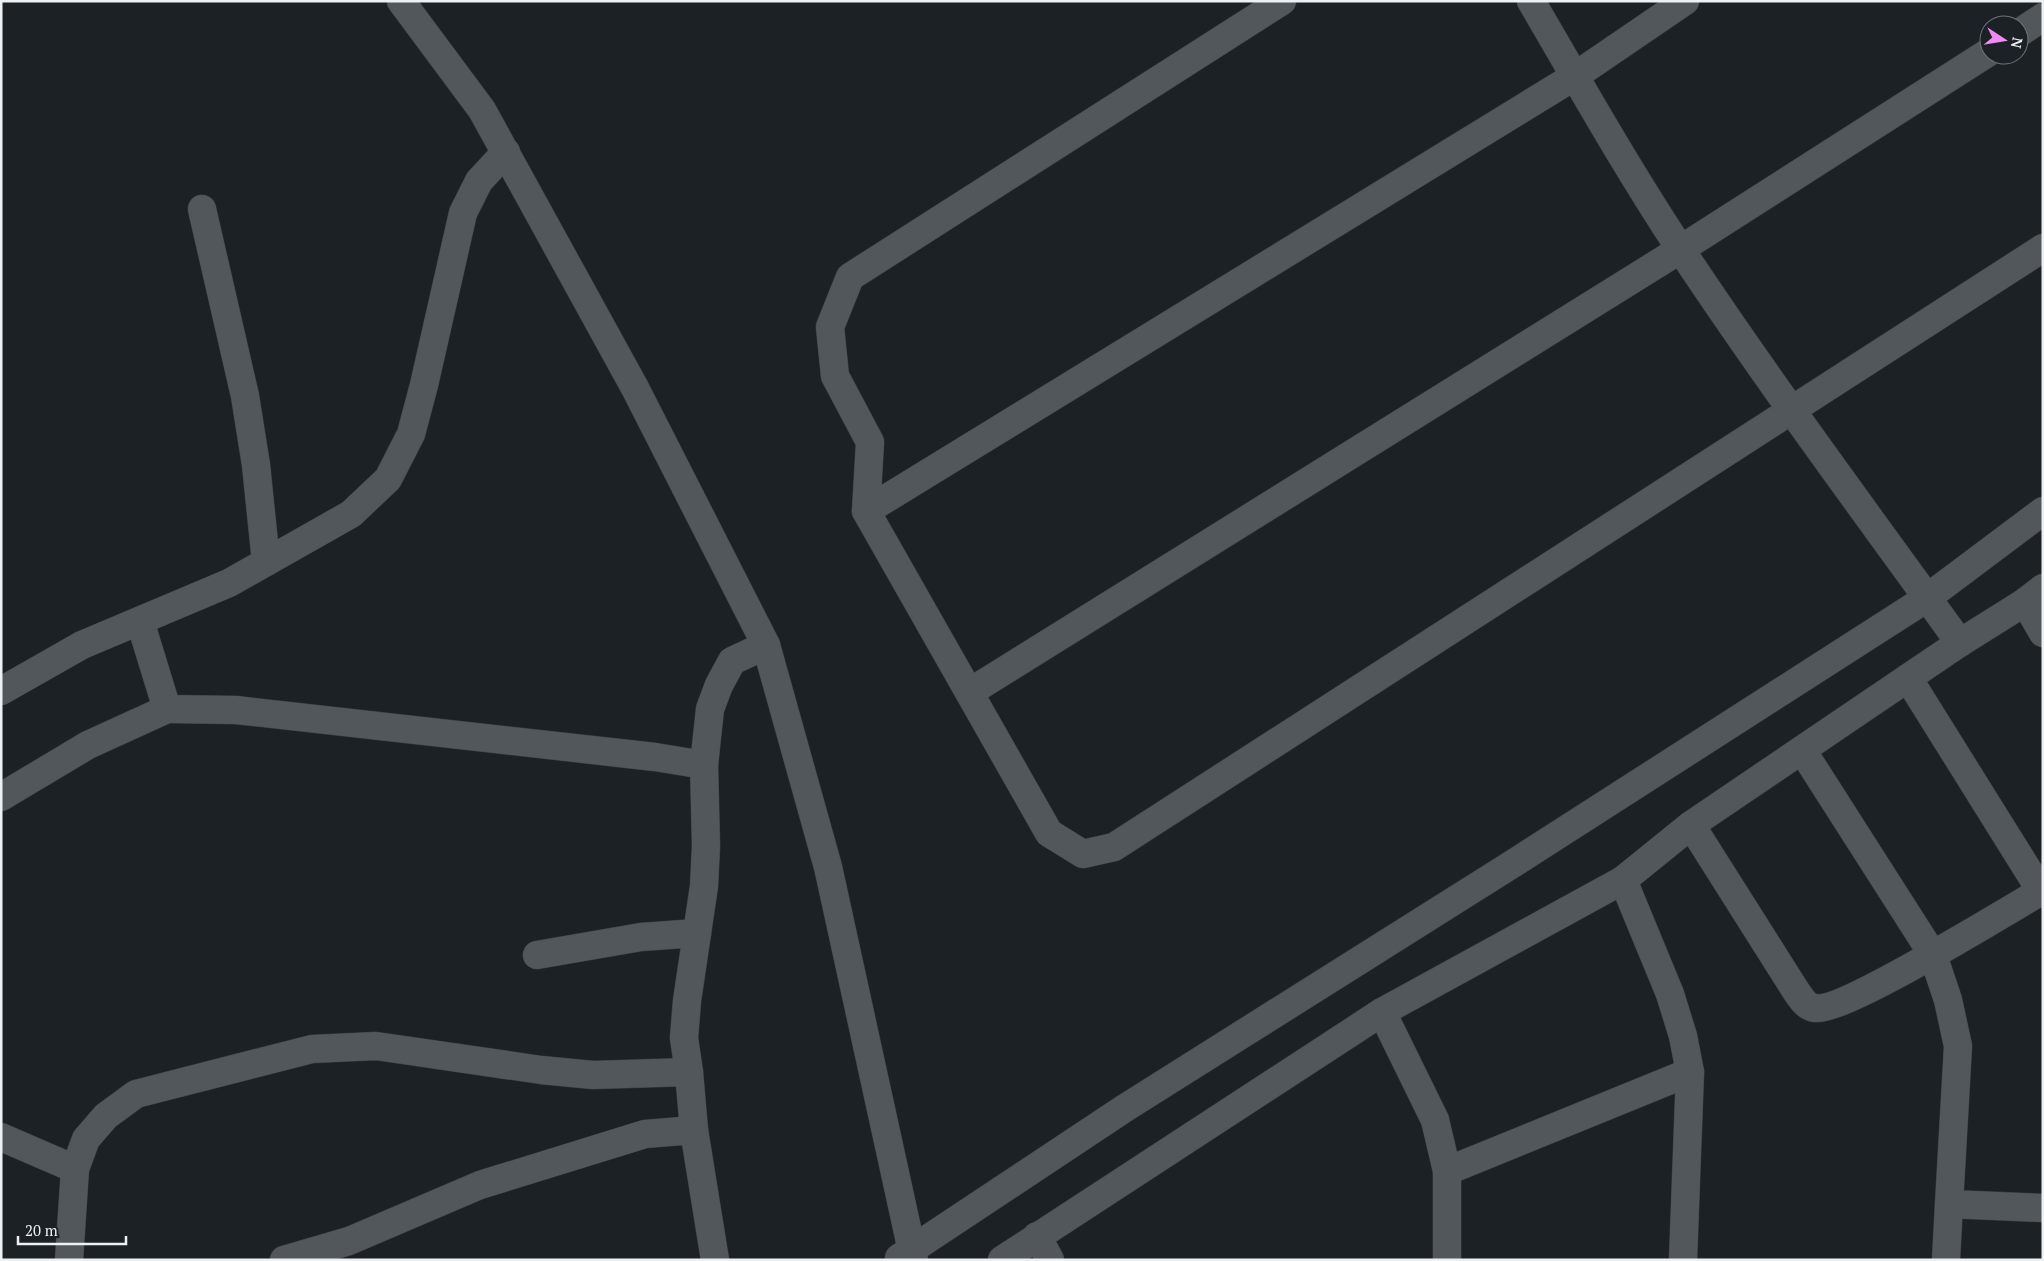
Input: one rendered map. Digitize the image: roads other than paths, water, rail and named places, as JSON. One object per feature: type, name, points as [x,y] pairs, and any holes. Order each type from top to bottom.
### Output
[{"type":"street","points":[[1282,1],[850,277],[830,327],[836,376],[870,442],[866,511],[1049,833],[1083,854],[1114,847],[2043,248]]},
{"type":"street","points":[[1531,1],[1680,249],[1790,410],[1960,643]]},
{"type":"street","points":[[866,511],[1575,76],[1684,1]]},
{"type":"street","points":[[409,11],[482,110],[506,152],[635,388],[766,645],[828,867],[908,1256],[1125,1108],[1498,874],[1927,598],[2043,511]]},
{"type":"street","points":[[2029,26],[2043,17]]},
{"type":"street","points":[[970,692],[1680,249],[1979,58]]},
{"type":"street","points":[[1,691],[82,645],[229,583],[350,514],[388,479],[411,434],[463,213],[479,181],[506,152]]},
{"type":"street","points":[[202,209],[245,396],[256,465],[266,562]]},
{"type":"street","points":[[1002,1260],[1044,1248],[1382,1012],[1623,880],[1691,825],[2034,595],[2043,634]]},
{"type":"street","points":[[140,621],[167,709]]},
{"type":"street","points":[[715,1260],[694,1130],[684,1038],[704,886],[706,846],[704,765],[710,709],[719,685],[732,661],[766,645]]},
{"type":"street","points":[[1691,825],[1804,1002],[1815,1008],[1831,1006],[1932,955],[2042,890],[1908,678]]},
{"type":"street","points":[[1,797],[88,745],[167,709],[203,708],[246,711],[655,757],[704,765]]},
{"type":"street","points":[[1802,750],[1932,955],[1948,1000],[1958,1046],[1946,1260]]},
{"type":"street","points":[[1623,880],[1670,994],[1683,1036],[1690,1072],[1683,1260]]},
{"type":"street","points":[[538,955],[641,937],[698,934]]},
{"type":"street","points":[[1382,1012],[1435,1120],[1447,1171],[1447,1260]]},
{"type":"street","points":[[69,1260],[75,1169],[86,1140],[106,1116],[136,1094],[312,1049],[376,1046],[540,1070],[593,1075],[689,1072]]},
{"type":"street","points":[[1447,1171],[1690,1072]]},
{"type":"street","points":[[284,1260],[349,1241],[480,1185],[645,1134],[694,1130]]},
{"type":"street","points":[[1,1137],[75,1169]]},
{"type":"street","points":[[1949,1204],[2043,1208]]}]
